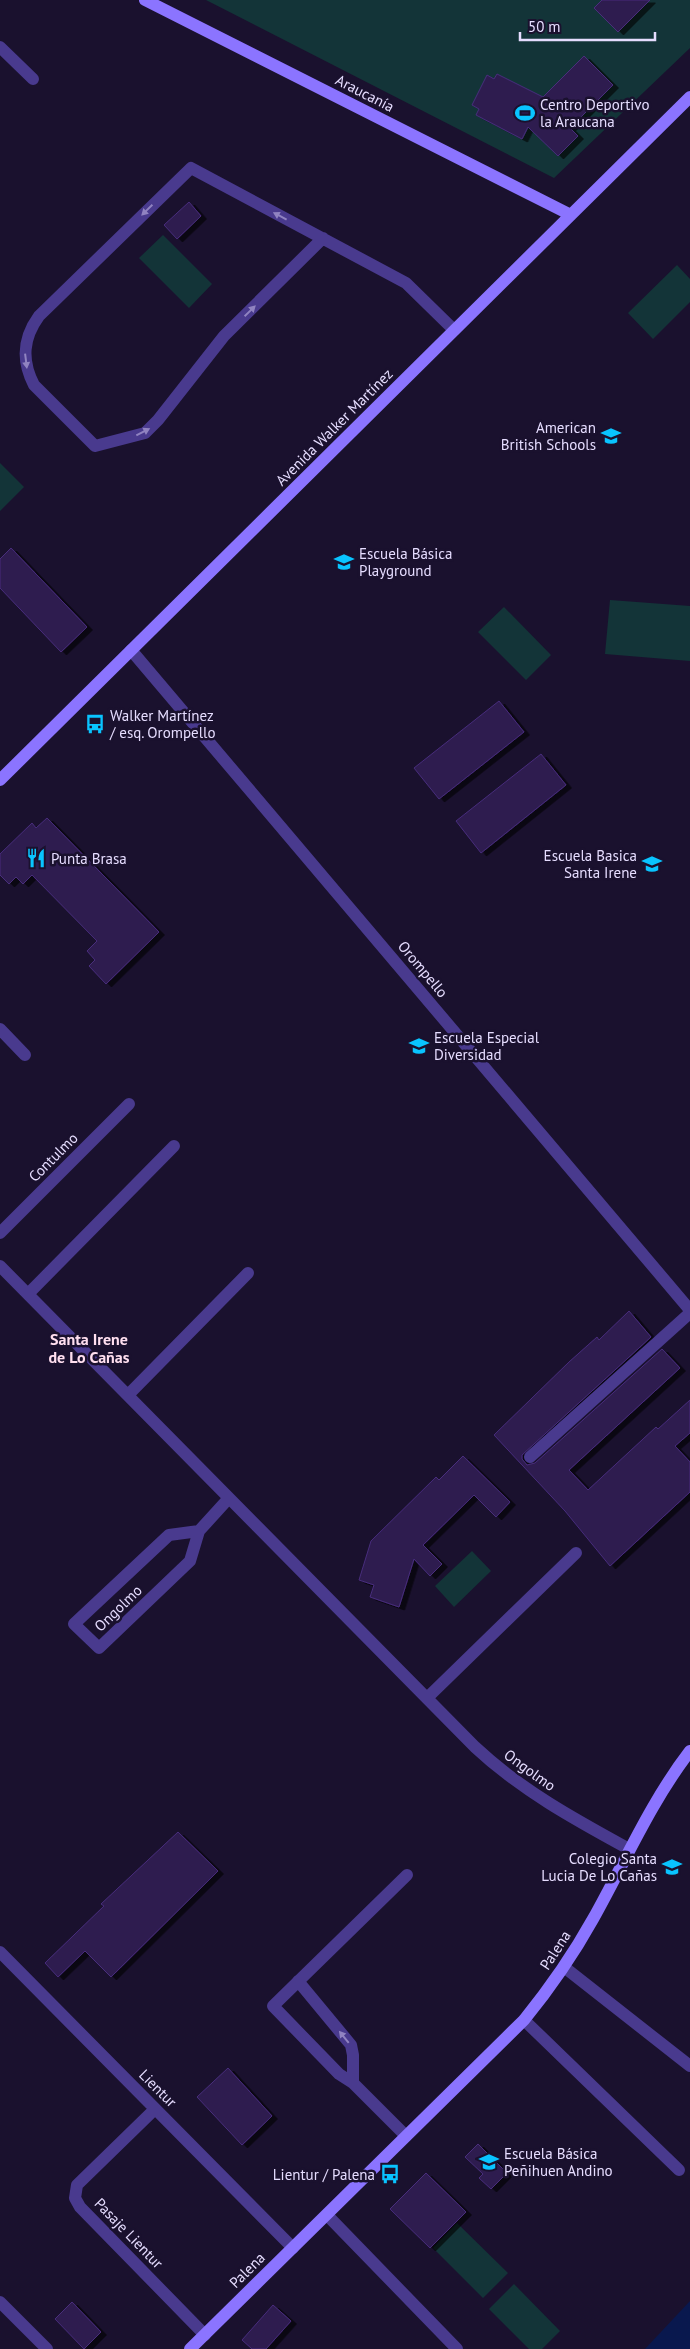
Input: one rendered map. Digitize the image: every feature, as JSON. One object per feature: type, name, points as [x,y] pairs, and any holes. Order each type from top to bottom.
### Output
[{"type":"street","name":"Araucanía","points":[[145,0],[570,215]]},
{"type":"street","points":[[0,47],[33,79]]},
{"type":"street","name":"Avenida Walker Martínez","points":[[0,780],[690,97]]},
{"type":"street","points":[[323,238],[224,336],[158,420],[145,433],[95,446],[34,385],[28,374],[25,349],[32,326],[39,316],[190,168],[323,238],[406,283],[454,330]]},
{"type":"street","name":"Orompello","points":[[131,650],[690,1312]]},
{"type":"street","points":[[0,1029],[26,1055]]},
{"type":"street","name":"Contulmo","points":[[0,1233],[129,1104]]},
{"type":"street","points":[[28,1294],[174,1146]]},
{"type":"street","name":"Ongolmo","points":[[0,1266],[475,1747],[514,1781],[541,1800],[629,1849]]},
{"type":"street","points":[[128,1396],[248,1273]]},
{"type":"street","points":[[530,1457],[690,1312]]},
{"type":"street","name":"Ongolmo","points":[[199,1531],[169,1536],[74,1624],[99,1648],[190,1560],[199,1531],[229,1498]]},
{"type":"street","points":[[427,1698],[576,1553]]},
{"type":"street","name":"Palena","points":[[190,2349],[524,2020],[564,1967],[594,1918],[629,1849],[664,1788],[690,1751]]},
{"type":"street","points":[[406,2136],[353,2083],[338,2074],[273,2006],[407,1876]]},
{"type":"street","name":"Lientur","points":[[0,1952],[293,2248]]},
{"type":"street","points":[[564,1967],[690,2066]]},
{"type":"street","points":[[298,1981],[351,2045],[353,2083]]},
{"type":"street","points":[[524,2020],[679,2170]]},
{"type":"street","name":"Pasaje Lientur","points":[[156,2109],[78,2185],[75,2198],[80,2206],[205,2335]]},
{"type":"street","points":[[327,2215],[457,2349]]},
{"type":"street","points":[[0,2302],[47,2349]]},
{"type":"green space","name":"Centro Deportivo la Araucana","points":[[206,0],[690,0],[690,48],[554,178]]},
{"type":"green space","points":[[163,235],[212,284],[189,308],[139,258]]},
{"type":"green space","points":[[677,265],[690,279],[690,302],[653,339],[628,313]]},
{"type":"green space","points":[[0,463],[24,487],[0,511]]},
{"type":"green space","points":[[610,600],[690,606],[690,661],[605,654]]},
{"type":"green space","points":[[504,607],[551,655],[526,680],[478,632]]},
{"type":"green space","points":[[472,1551],[491,1571],[454,1607],[435,1586]]},
{"type":"green space","points":[[457,2223],[508,2273],[483,2298],[433,2248]]},
{"type":"green space","points":[[514,2284],[560,2331],[542,2349],[529,2349],[489,2309]]},
{"type":"shaded area","points":[[690,2301],[690,2349],[645,2349]]},
{"type":"building","points":[[602,0],[650,0],[618,32],[594,8]]},
{"type":"building","points":[[584,56],[613,85],[570,128],[578,136],[558,156],[528,127],[522,139],[476,115],[479,109],[472,105],[487,75],[494,79],[497,74],[543,97]]},
{"type":"building","points":[[189,202],[201,216],[177,239],[164,225]]},
{"type":"building","points":[[11,548],[87,627],[61,652],[0,588],[0,559]]},
{"type":"building","points":[[499,701],[524,732],[439,799],[414,768]]},
{"type":"building","points":[[541,754],[566,785],[481,853],[456,821]]},
{"type":"building","points":[[47,818],[159,932],[106,984],[89,966],[95,960],[87,951],[97,941],[32,875],[23,884],[16,877],[9,884],[0,875],[0,854],[32,823],[36,828]]},
{"type":"building","points":[[629,1311],[651,1337],[522,1455],[522,1459],[527,1465],[535,1463],[662,1349],[680,1368],[569,1470],[588,1490],[656,1427],[658,1429],[690,1400],[690,1433],[675,1446],[690,1462],[690,1492],[610,1566],[565,1511],[494,1435],[569,1362],[597,1337],[599,1340]]},
{"type":"building","points":[[463,1456],[510,1502],[496,1517],[474,1495],[423,1545],[442,1564],[430,1576],[414,1559],[399,1607],[370,1597],[374,1585],[359,1580],[371,1541],[436,1477],[439,1480]]},
{"type":"building","points":[[178,1832],[218,1871],[111,1977],[85,1951],[58,1977],[45,1963],[104,1906],[101,1904]]},
{"type":"building","points":[[228,2068],[272,2116],[242,2145],[197,2097]]},
{"type":"building","points":[[478,2144],[507,2173],[491,2189],[479,2178],[483,2174],[465,2157]]},
{"type":"building","points":[[426,2173],[466,2212],[430,2248],[390,2209]]},
{"type":"building","points":[[72,2302],[101,2332],[84,2349],[55,2319]]},
{"type":"building","points":[[273,2305],[291,2321],[266,2349],[252,2349],[242,2340]]},
{"type":"place","name":"Centro Deportivo la Araucana","points":[[525,113]]},
{"type":"place","name":"American British Schools","points":[[611,436]]},
{"type":"place","name":"Escuela Básica Playground","points":[[344,562]]},
{"type":"place","name":"Walker Martínez / esq. Orompello","points":[[95,724]]},
{"type":"place","name":"Punta Brasa","points":[[36,858]]},
{"type":"place","name":"Escuela Basica Santa Irene","points":[[652,864]]},
{"type":"place","name":"Escuela Especial Diversidad","points":[[419,1046]]},
{"type":"place","name":"Colegio Santa Lucia De Lo Cañas","points":[[672,1867]]},
{"type":"place","name":"Escuela Básica Peñihuen Andino","points":[[489,2162]]},
{"type":"place","name":"Lientur / Palena","points":[[390,2174]]},
{"type":"district","name":"Santa Irene de Lo Cañas","points":[[89,1348]]}]
